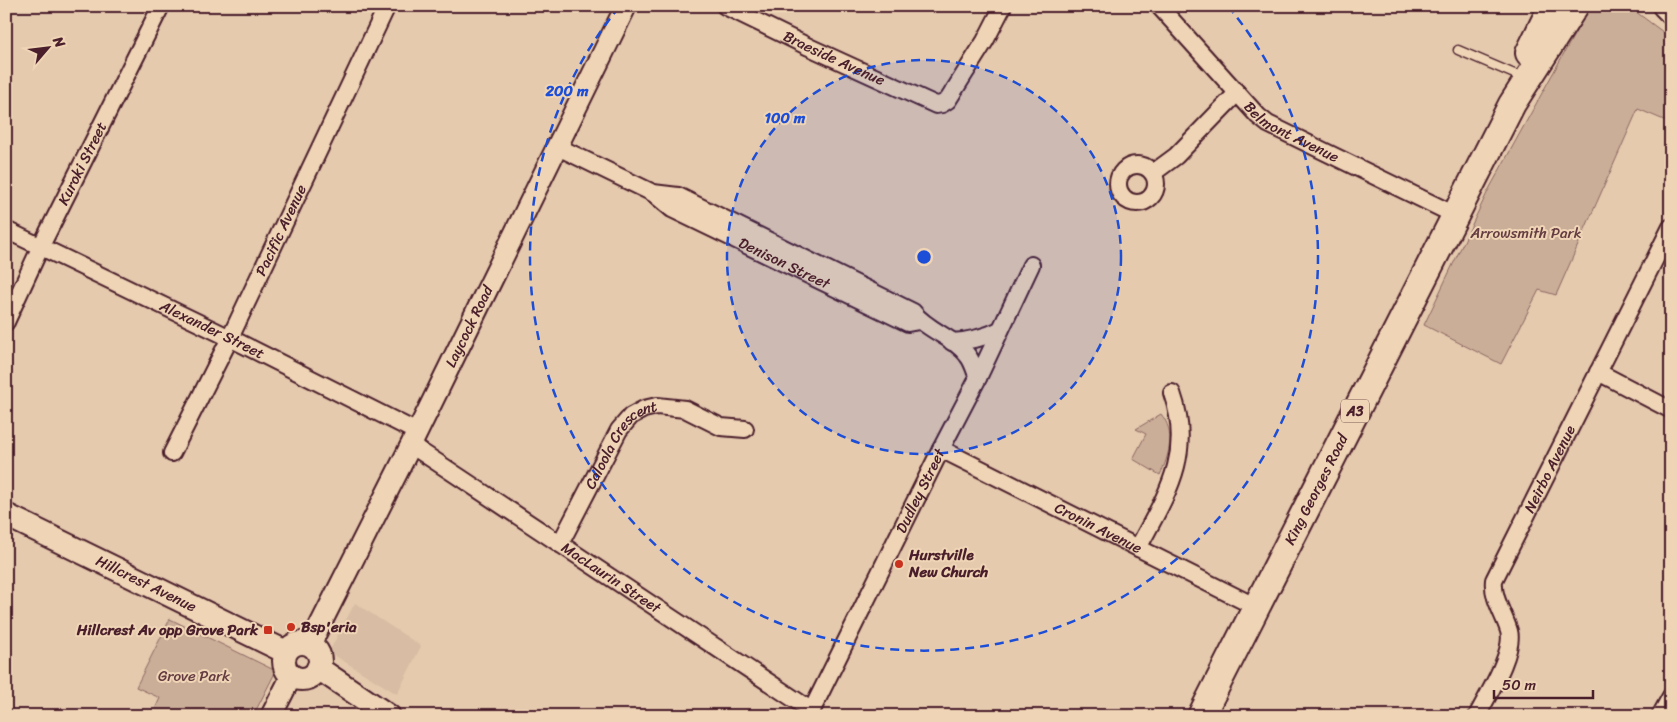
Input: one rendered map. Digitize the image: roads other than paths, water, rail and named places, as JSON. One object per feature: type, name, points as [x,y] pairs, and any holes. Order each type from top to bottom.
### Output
[{"type":"highway","name":"King Georges Road","points":[[1512,104],[1519,76],[1552,6]]},
{"type":"highway","name":"King Georges Road","points":[[1201,716],[1512,104],[1575,6]]},
{"type":"main road","points":[[1664,6],[1671,13]]},
{"type":"main road","name":"Hillcrest Avenue","points":[[6,515],[286,652]]},
{"type":"main road","points":[[299,643],[310,645],[318,655],[318,668],[306,678],[292,675],[285,667],[284,657],[286,652],[299,643]]},
{"type":"main road","points":[[318,668],[389,716]]},
{"type":"street","name":"Kuroki Street","points":[[6,322],[41,246],[161,6]]},
{"type":"street","name":"Pacific Avenue","points":[[172,452],[230,338],[387,6]]},
{"type":"street","name":"Laycock Road","points":[[310,645],[558,147],[626,6]]},
{"type":"street","name":"Braeside Avenue","points":[[725,6],[936,106],[945,103],[985,41],[1003,6]]},
{"type":"street","name":"Belmont Avenue","points":[[1159,6],[1258,116],[1268,124],[1455,215]]},
{"type":"street","points":[[1153,173],[1176,156],[1237,93]]},
{"type":"street","name":"Denison Street","points":[[558,147],[653,193],[678,196],[913,312],[919,321],[952,342],[968,356],[978,378]]},
{"type":"street","name":"Neirbo Avenue","points":[[1477,716],[1510,646],[1509,631],[1493,588],[1494,580],[1671,227]]},
{"type":"street","name":"Alexander Street","points":[[6,230],[230,338],[414,438]]},
{"type":"street","name":"Dudley Street","points":[[810,713],[978,378],[1031,265]]},
{"type":"street","points":[[952,342],[973,340],[1000,330]]},
{"type":"street","points":[[1598,372],[1671,410]]},
{"type":"street","points":[[1138,548],[1172,484],[1180,453],[1180,418],[1172,393]]},
{"type":"street","name":"Caloola Crescent","points":[[560,544],[619,430],[631,416],[644,409],[656,406],[674,407],[685,409],[722,427],[745,429]]},
{"type":"street","name":"MacLaurin Street","points":[[414,438],[560,544],[810,713]]},
{"type":"street","name":"Cronin Avenue","points":[[941,449],[1256,607]]},
{"type":"street","points":[[271,716],[292,675]]},
{"type":"street","points":[[1660,716],[1671,696]]},
{"type":"lane","points":[[1458,50],[1519,76]]},
{"type":"place","name":"Hurstville New Church","points":[[899,564]]},
{"type":"place","name":"Bsp'eria","points":[[291,627]]},
{"type":"place","name":"Hillcrest Av opp Grove Park","points":[[268,630]]},
{"type":"park label","name":"Arrowsmith Park","points":[[1526,233]]},
{"type":"park label","name":"Grove Park","points":[[194,676]]}]
